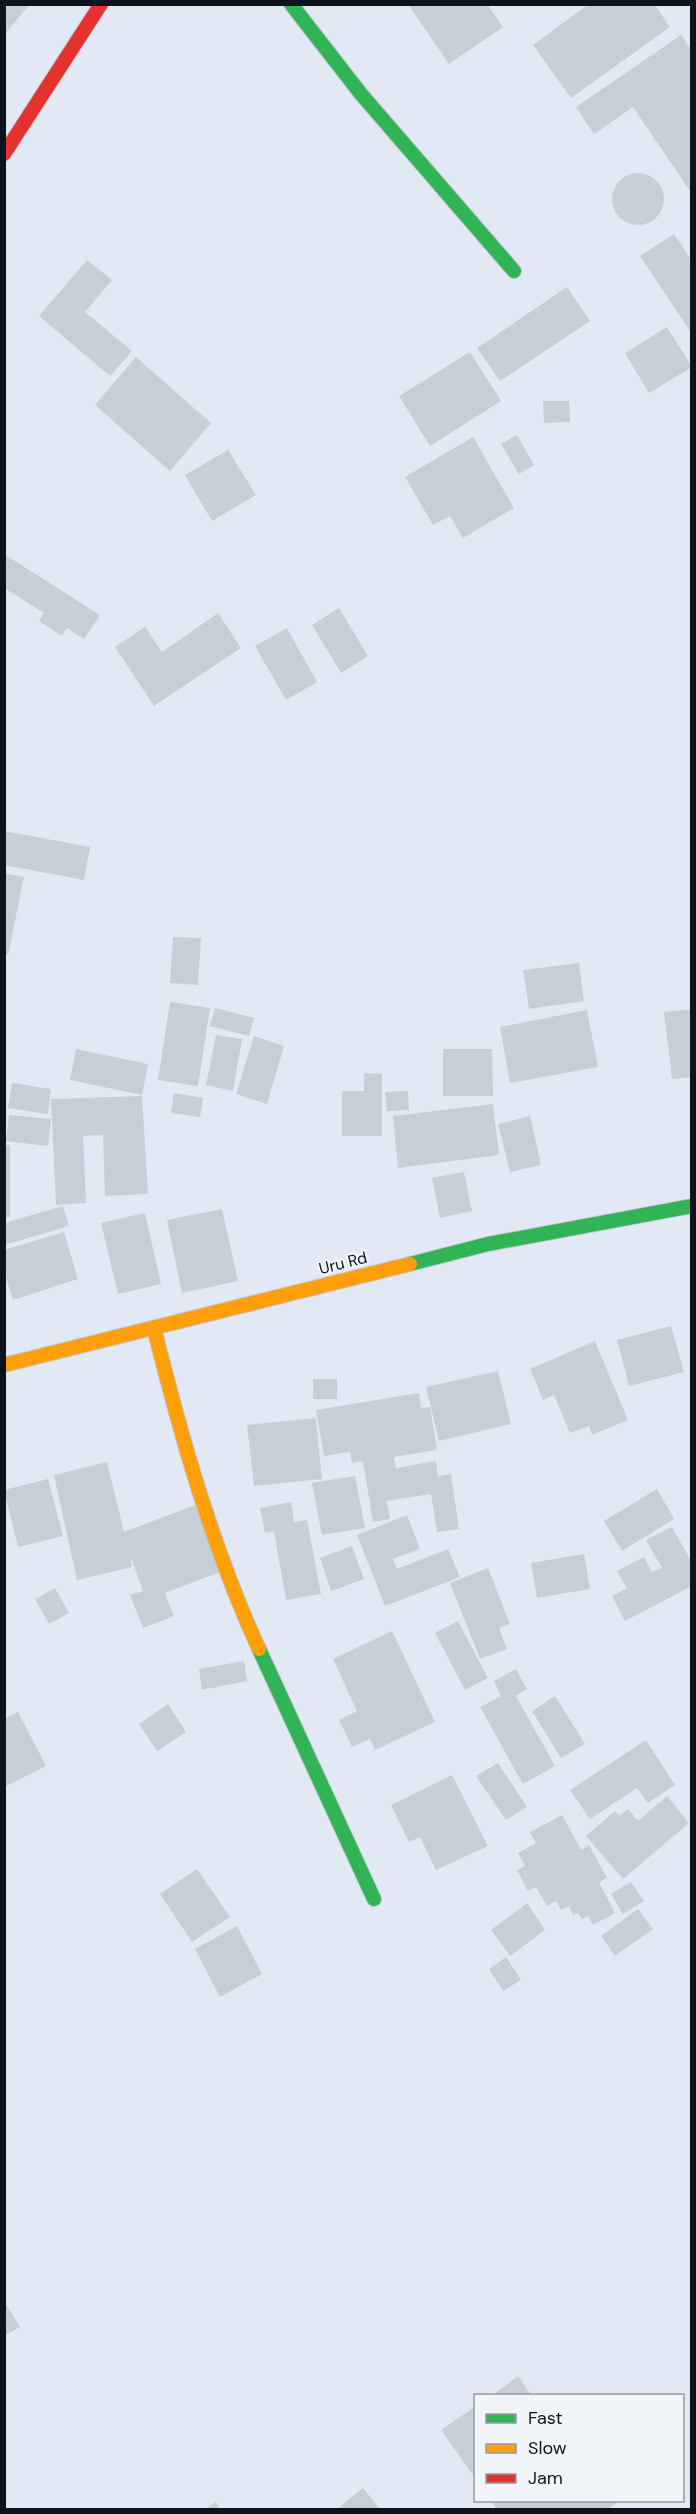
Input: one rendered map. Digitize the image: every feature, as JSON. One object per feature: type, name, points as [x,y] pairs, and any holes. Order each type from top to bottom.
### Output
[{"type":"street","points":[[4,154],[101,4]]},
{"type":"street","points":[[291,4],[316,33],[361,94],[514,271]]},
{"type":"street","name":"Uru Rd","points":[[4,1365],[488,1244],[692,1206]]},
{"type":"street","points":[[154,1328],[180,1431],[244,1616],[374,1899]]},
{"type":"building","points":[[4,4],[30,4],[4,35]]},
{"type":"building","points":[[408,4],[487,4],[503,27],[449,64]]},
{"type":"building","points":[[589,4],[654,4],[670,27],[571,98],[533,45]]},
{"type":"building","points":[[681,35],[692,51],[692,194],[633,107],[594,134],[576,107]]},
{"type":"building","points":[[633,173],[643,173],[652,177],[660,185],[664,199],[660,213],[652,221],[643,225],[633,225],[624,221],[616,213],[612,204],[612,194],[616,185],[624,177]]},
{"type":"building","points":[[674,234],[692,261],[690,331],[640,256]]},
{"type":"building","points":[[87,260],[112,280],[85,312],[132,351],[110,376],[39,316]]},
{"type":"building","points":[[567,287],[590,321],[500,381],[477,348]]},
{"type":"building","points":[[667,327],[692,367],[649,393],[625,353]]},
{"type":"building","points":[[470,352],[501,401],[430,446],[399,396]]},
{"type":"building","points":[[136,357],[211,423],[170,471],[95,405]]},
{"type":"building","points":[[543,401],[569,401],[570,422],[544,423]]},
{"type":"building","points":[[517,435],[534,465],[519,474],[501,444]]},
{"type":"building","points":[[473,437],[514,508],[463,538],[450,516],[433,525],[405,477]]},
{"type":"building","points":[[228,450],[256,495],[212,521],[185,475]]},
{"type":"building","points":[[4,554],[100,615],[84,639],[67,628],[62,636],[39,621],[44,613],[4,588]]},
{"type":"building","points":[[339,608],[368,656],[341,673],[312,625]]},
{"type":"building","points":[[218,613],[241,648],[154,706],[115,647],[145,627],[162,652]]},
{"type":"building","points":[[287,628],[317,682],[286,700],[255,646]]},
{"type":"building","points":[[4,831],[90,847],[84,880],[4,865]]},
{"type":"building","points":[[4,873],[24,877],[8,955],[4,954]]},
{"type":"building","points":[[173,937],[201,938],[198,985],[170,983]]},
{"type":"building","points":[[579,963],[584,1001],[529,1009],[523,970]]},
{"type":"building","points":[[170,1002],[210,1008],[198,1086],[158,1080]]},
{"type":"building","points":[[215,1008],[254,1018],[249,1036],[210,1026]]},
{"type":"building","points":[[692,1009],[692,1077],[672,1079],[664,1012]]},
{"type":"building","points":[[587,1010],[598,1067],[510,1083],[500,1027]]},
{"type":"building","points":[[216,1035],[242,1039],[233,1091],[206,1085]]},
{"type":"building","points":[[254,1036],[284,1046],[267,1104],[236,1094]]},
{"type":"building","points":[[76,1049],[148,1064],[142,1095],[70,1080]]},
{"type":"building","points":[[443,1049],[492,1049],[493,1096],[443,1096]]},
{"type":"building","points":[[364,1073],[382,1074],[382,1136],[342,1136],[342,1091],[364,1091]]},
{"type":"building","points":[[12,1083],[51,1089],[48,1114],[8,1108]]},
{"type":"building","points":[[408,1091],[409,1110],[387,1111],[385,1092]]},
{"type":"building","points":[[174,1093],[203,1098],[200,1117],[171,1113]]},
{"type":"building","points":[[142,1096],[148,1194],[105,1196],[103,1135],[83,1136],[86,1203],[56,1205],[51,1099]]},
{"type":"building","points":[[493,1104],[499,1155],[398,1168],[393,1116]]},
{"type":"building","points":[[9,1115],[51,1119],[48,1146],[6,1141]]},
{"type":"building","points":[[530,1116],[541,1165],[510,1172],[498,1124]]},
{"type":"building","points":[[4,1145],[10,1145],[10,1217],[4,1217]]},
{"type":"building","points":[[464,1172],[472,1211],[440,1218],[432,1178]]},
{"type":"building","points":[[63,1206],[69,1226],[4,1245],[4,1223]]},
{"type":"building","points":[[222,1209],[238,1281],[182,1293],[167,1220]]},
{"type":"building","points":[[145,1213],[161,1284],[118,1294],[101,1223]]},
{"type":"building","points":[[64,1232],[78,1279],[13,1300],[4,1271],[4,1250]]},
{"type":"building","points":[[671,1326],[684,1372],[629,1386],[617,1340]]},
{"type":"building","points":[[595,1341],[628,1420],[592,1435],[589,1426],[570,1433],[554,1395],[543,1400],[530,1369]]},
{"type":"building","points":[[498,1371],[511,1424],[439,1441],[426,1387]]},
{"type":"building","points":[[313,1379],[337,1379],[337,1399],[313,1399]]},
{"type":"building","points":[[419,1393],[421,1408],[430,1407],[437,1450],[394,1457],[396,1468],[436,1461],[438,1476],[451,1474],[459,1529],[437,1532],[431,1494],[387,1501],[390,1519],[373,1522],[363,1461],[352,1463],[350,1452],[324,1456],[316,1410]]},
{"type":"building","points":[[316,1418],[322,1479],[254,1486],[247,1425]]},
{"type":"building","points":[[107,1462],[124,1532],[195,1505],[220,1572],[165,1593],[174,1616],[143,1628],[130,1595],[143,1591],[130,1555],[132,1567],[77,1580],[54,1475]]},
{"type":"building","points":[[355,1476],[365,1528],[322,1535],[312,1483]]},
{"type":"building","points":[[48,1479],[63,1536],[18,1547],[4,1490]]},
{"type":"building","points":[[657,1489],[674,1519],[622,1551],[604,1521]]},
{"type":"building","points":[[291,1502],[294,1522],[307,1520],[321,1594],[286,1600],[274,1531],[265,1533],[260,1508]]},
{"type":"building","points":[[407,1515],[420,1549],[393,1559],[397,1569],[448,1549],[460,1577],[385,1606],[357,1535]]},
{"type":"building","points":[[672,1527],[692,1563],[692,1586],[625,1621],[612,1596],[627,1588],[617,1571],[644,1557],[652,1572],[662,1568],[646,1540]]},
{"type":"building","points":[[352,1546],[364,1579],[331,1591],[320,1558]]},
{"type":"building","points":[[584,1554],[590,1589],[537,1598],[531,1563]]},
{"type":"building","points":[[488,1568],[510,1624],[499,1628],[507,1649],[480,1659],[450,1583]]},
{"type":"building","points":[[55,1588],[69,1613],[49,1624],[35,1599]]},
{"type":"building","points":[[458,1621],[488,1678],[465,1690],[435,1633]]},
{"type":"building","points":[[392,1631],[435,1722],[375,1750],[370,1739],[352,1747],[339,1720],[357,1711],[333,1659]]},
{"type":"building","points":[[244,1661],[247,1681],[202,1690],[199,1669]]},
{"type":"building","points":[[516,1669],[527,1689],[516,1696],[555,1766],[523,1784],[480,1707],[501,1696],[494,1681]]},
{"type":"building","points":[[555,1696],[585,1744],[561,1758],[532,1711]]},
{"type":"building","points":[[168,1704],[186,1732],[157,1751],[139,1724]]},
{"type":"building","points":[[18,1712],[46,1766],[4,1787],[4,1719]]},
{"type":"building","points":[[646,1740],[675,1785],[648,1803],[637,1788],[590,1819],[570,1790]]},
{"type":"building","points":[[498,1763],[527,1807],[506,1820],[476,1776]]},
{"type":"building","points":[[452,1775],[488,1846],[436,1870],[420,1837],[409,1842],[391,1805]]},
{"type":"building","points":[[667,1796],[689,1823],[623,1879],[586,1836],[615,1811],[619,1816],[628,1809],[638,1821]]},
{"type":"building","points":[[562,1815],[581,1850],[589,1845],[607,1878],[599,1882],[615,1913],[593,1925],[588,1916],[582,1919],[578,1913],[573,1915],[569,1906],[561,1910],[556,1901],[547,1906],[536,1887],[528,1891],[517,1870],[525,1866],[518,1853],[536,1843],[530,1832]]},
{"type":"building","points":[[197,1869],[230,1917],[192,1942],[160,1894]]},
{"type":"building","points":[[631,1882],[644,1901],[623,1914],[611,1894]]},
{"type":"building","points":[[527,1903],[545,1930],[510,1956],[491,1930]]},
{"type":"building","points":[[638,1909],[653,1929],[615,1956],[601,1936]]},
{"type":"building","points":[[237,1926],[262,1974],[220,1997],[195,1949]]},
{"type":"building","points":[[506,1957],[521,1980],[503,1991],[489,1969]]},
{"type":"building","points":[[4,2301],[20,2327],[4,2336]]},
{"type":"building","points":[[518,2376],[531,2394],[494,2394]]},
{"type":"building","points":[[474,2407],[474,2476],[441,2430]]},
{"type":"building","points":[[363,2488],[381,2510],[336,2510]]},
{"type":"building","points":[[216,2502],[220,2510],[204,2510]]},
{"type":"building","points":[[492,2502],[617,2502],[607,2510],[497,2510]]},
{"type":"traffic: fast","points":[[291,4],[361,94],[514,271]]},
{"type":"traffic: fast","points":[[410,1264],[488,1244],[692,1206]]},
{"type":"traffic: fast","points":[[259,1649],[374,1899]]},
{"type":"traffic: slow","points":[[4,1365],[410,1264]]},
{"type":"traffic: slow","points":[[154,1328],[175,1409],[212,1531],[259,1649]]},
{"type":"traffic: jam","points":[[4,154],[101,4]]}]
